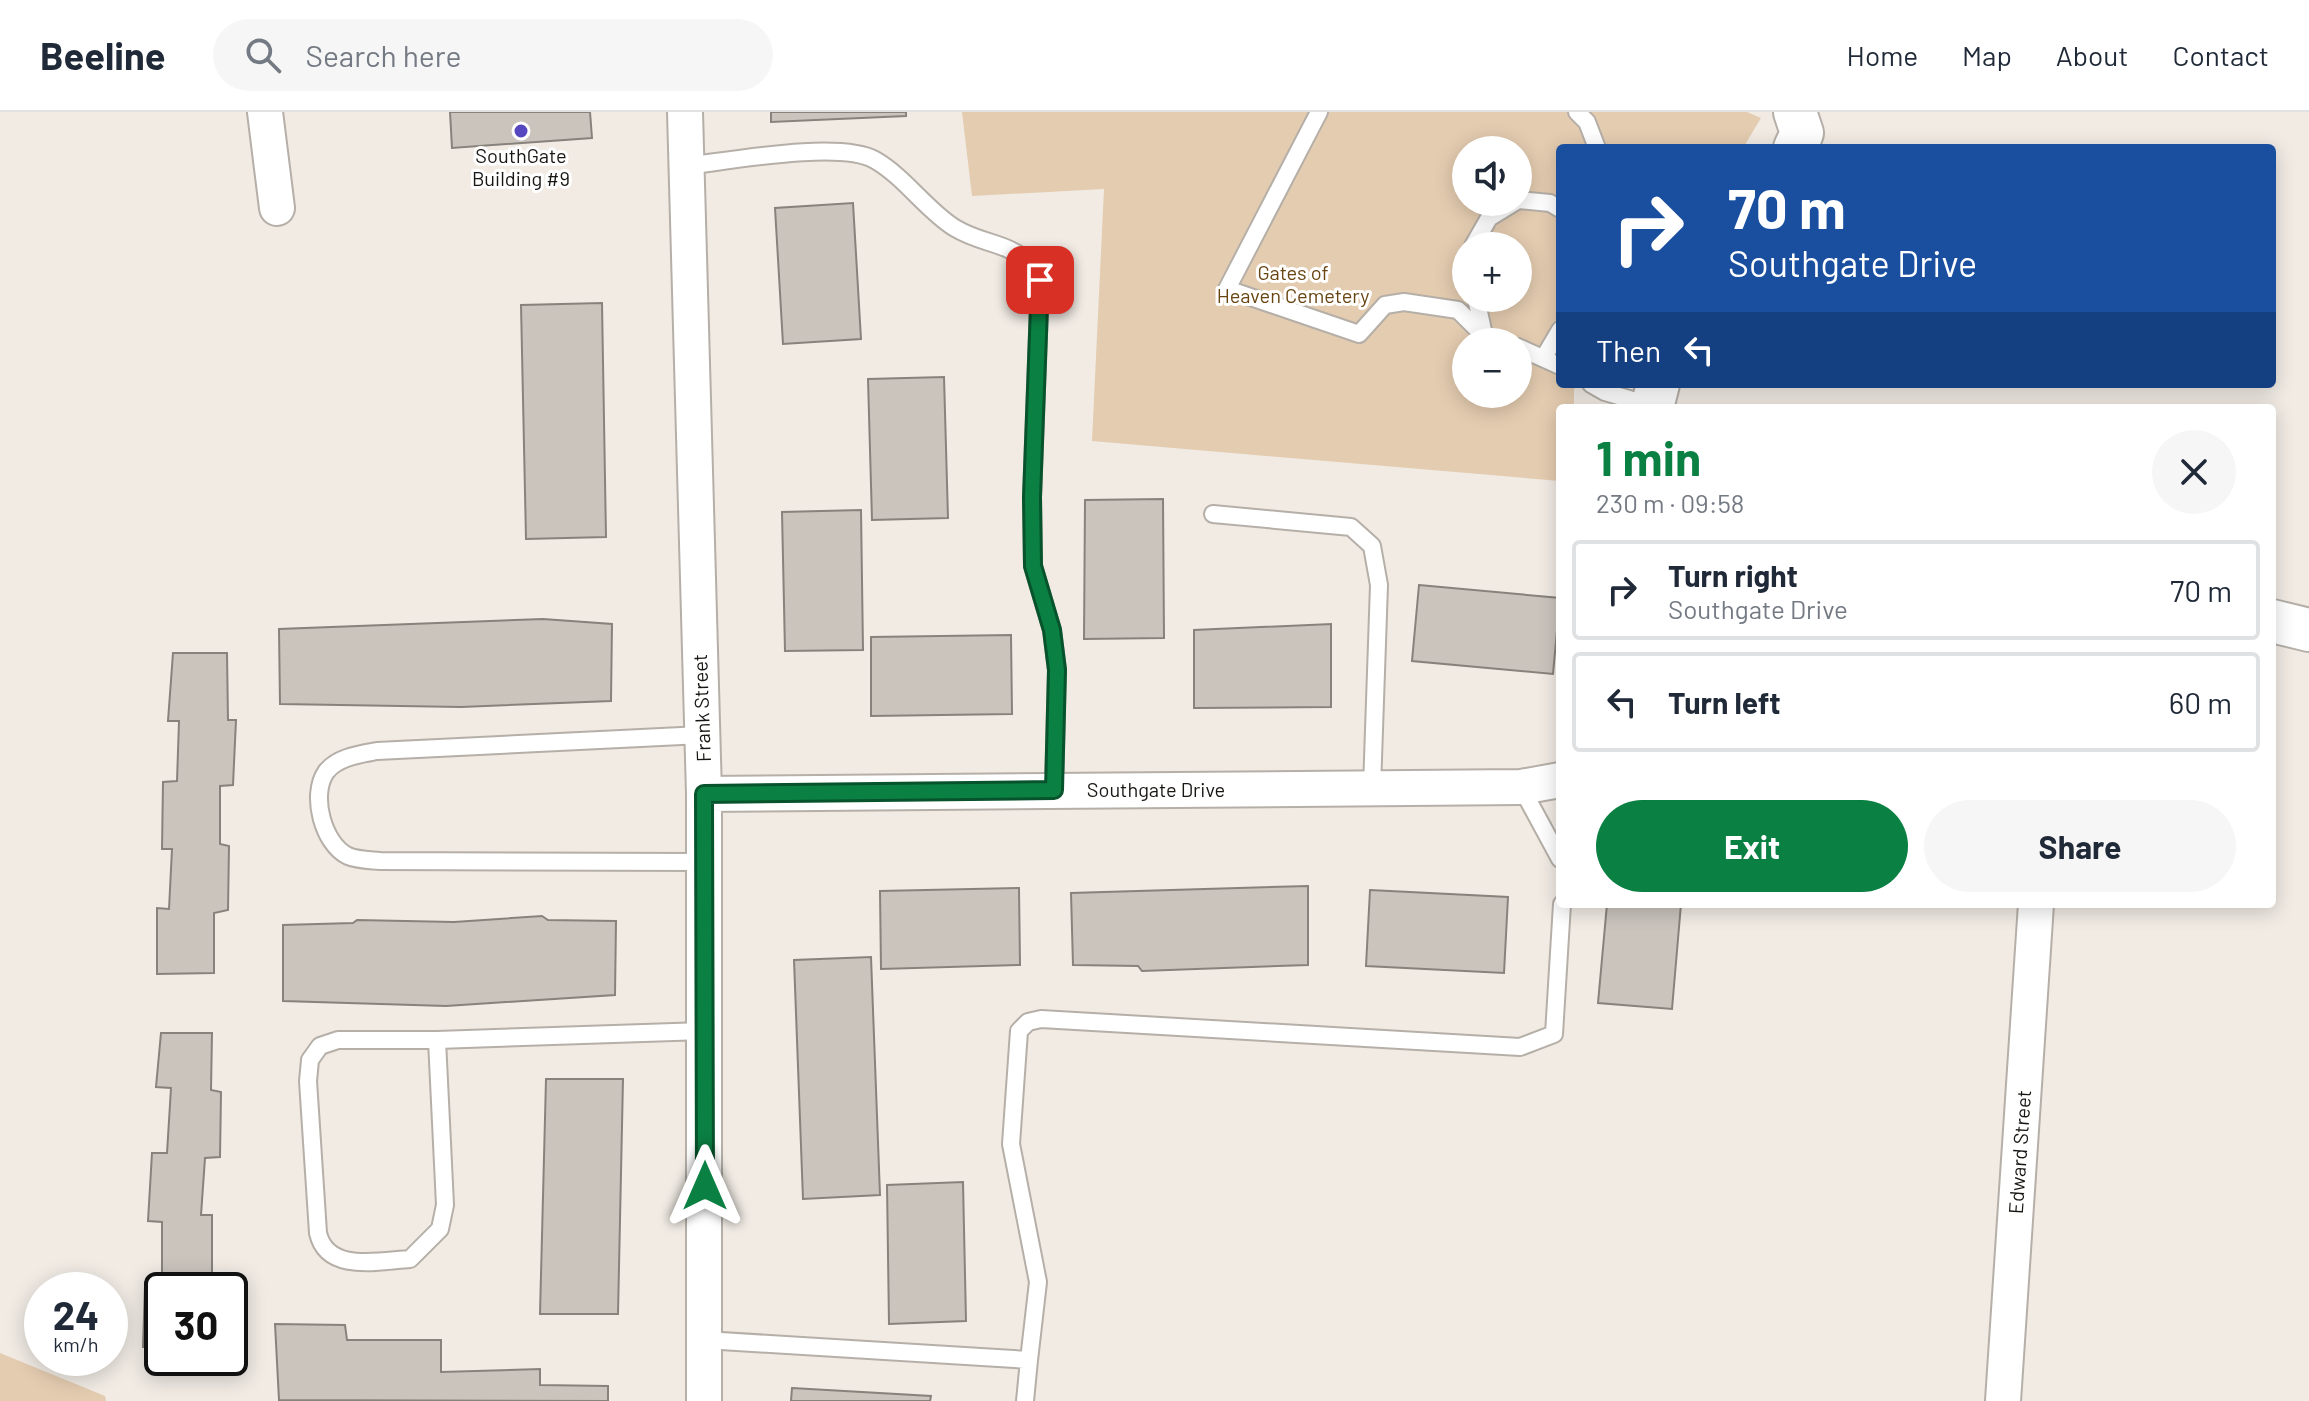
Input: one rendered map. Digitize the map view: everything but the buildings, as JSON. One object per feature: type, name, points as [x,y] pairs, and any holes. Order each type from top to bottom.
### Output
[{"type":"street","points":[[265,112],[277,208]]},
{"type":"street","name":"Frank Street","points":[[685,112],[704,794],[704,1401]]},
{"type":"street","points":[[1795,112],[1802,133],[1797,144]]},
{"type":"street","points":[[2276,622],[2309,630]]},
{"type":"street","name":"Southgate Drive","points":[[704,794],[1521,787],[1556,781]]},
{"type":"street","name":"Edward Street","points":[[2003,1401],[2036,908]]},
{"type":"lane","points":[[1319,112],[1227,289],[1359,334],[1385,305],[1404,302],[1458,310],[1476,328]]},
{"type":"lane","points":[[1577,112],[1587,122],[1595,144]]},
{"type":"lane","points":[[686,166],[807,152],[873,159],[952,226],[979,241],[1018,251],[1032,265],[1040,280],[1032,497],[1033,566],[1052,630],[1057,670],[1054,790]]},
{"type":"lane","points":[[1532,202],[1556,207]]},
{"type":"lane","points":[[1544,357],[1556,337]]},
{"type":"lane","points":[[1532,352],[1556,364]]},
{"type":"lane","points":[[1598,388],[1605,392],[1654,399]]},
{"type":"lane","points":[[1213,514],[1351,527],[1372,546],[1379,585],[1372,788]]},
{"type":"lane","points":[[702,735],[377,751],[347,758],[327,770],[321,785],[320,811],[330,838],[348,856],[380,861],[704,862]]},
{"type":"lane","points":[[1521,787],[1556,852]]},
{"type":"lane","points":[[1025,1401],[1038,1282],[1011,1144],[1019,1031],[1028,1022],[1041,1019],[1520,1047],[1554,1034],[1562,908]]},
{"type":"lane","points":[[437,1040],[445,1205],[440,1229],[410,1259],[355,1262],[334,1258],[320,1246],[318,1233],[308,1081],[310,1060],[320,1046],[338,1040],[437,1040],[704,1031]]},
{"type":"lane","points":[[705,1340],[1029,1360]]},
{"type":"green space","name":"Gates of Heaven Cemetery","points":[[962,112],[1747,112],[1761,118],[1745,144],[1556,144],[1556,388],[1575,388],[1574,404],[1556,404],[1556,481],[1092,441],[1104,189],[972,196]]},
{"type":"green space","points":[[0,1353],[24,1363],[24,1376],[56,1376],[105,1396],[106,1401],[0,1401]]},
{"type":"place","name":"SouthGate Building #9","points":[[521,131]]},
{"type":"route","points":[[705,1186],[704,794],[1054,790],[1057,670],[1052,630],[1033,566],[1032,497],[1040,280]]}]
